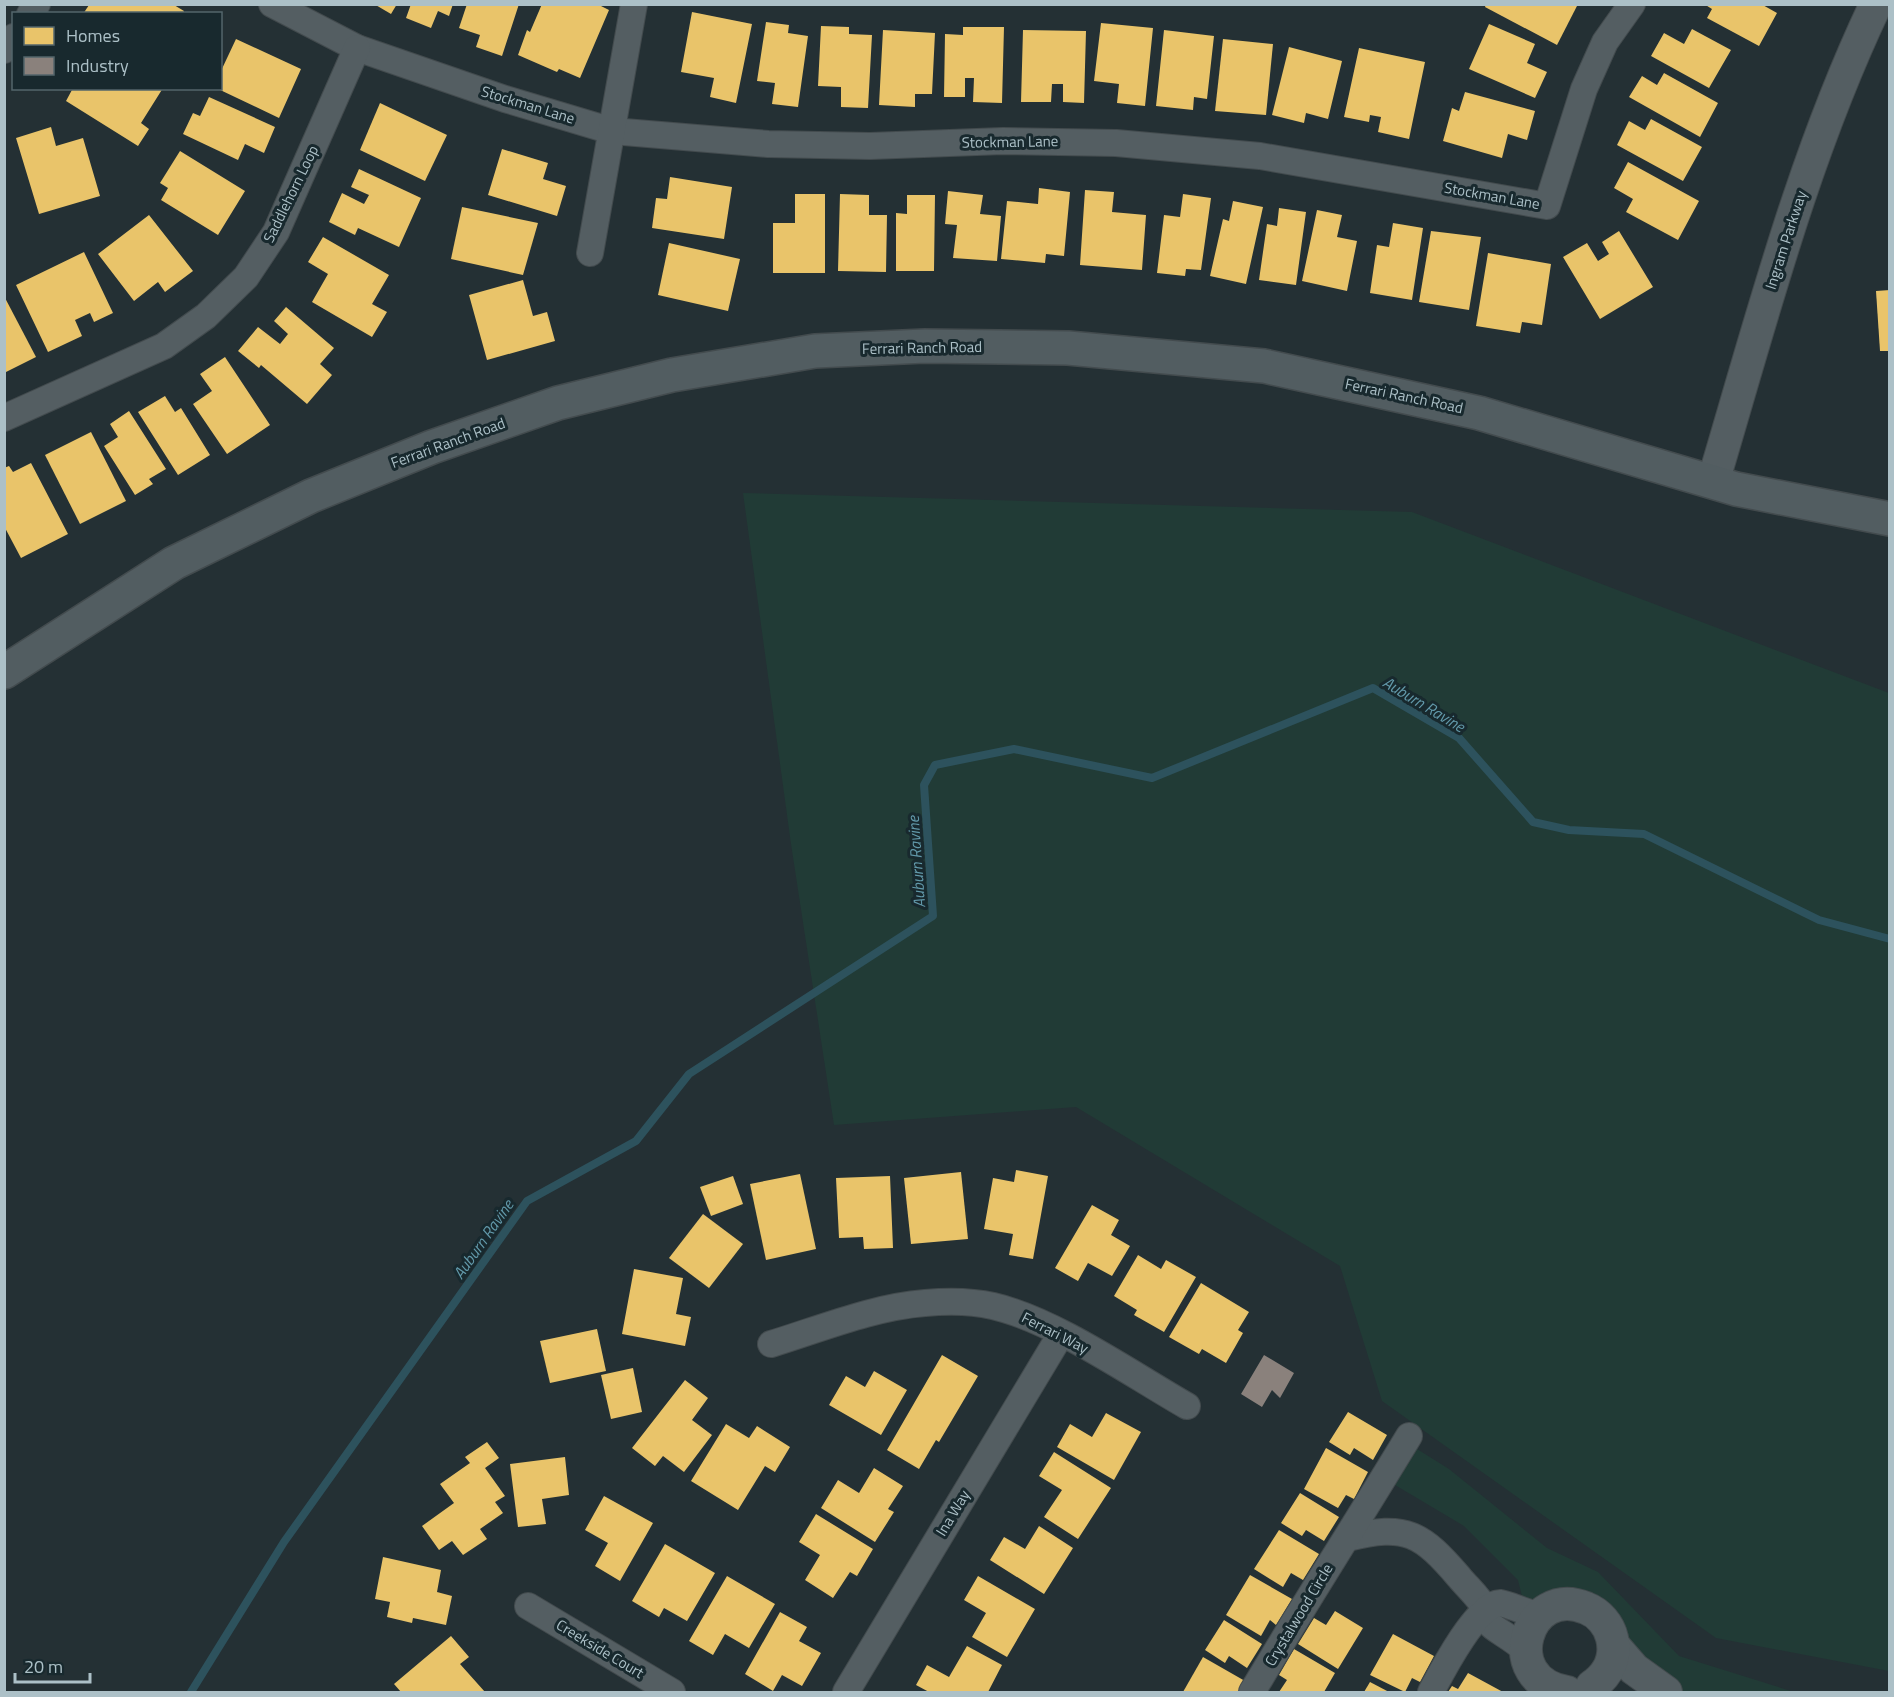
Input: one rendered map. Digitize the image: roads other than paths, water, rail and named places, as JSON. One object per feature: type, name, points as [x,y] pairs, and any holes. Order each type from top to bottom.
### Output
[{"type":"main road","name":"Ferrari Ranch Road","points":[[4,672],[174,563],[311,496],[432,447],[558,403],[638,383],[672,375],[816,351],[925,346],[1068,348],[1264,366],[1479,413],[1713,482],[1890,519]]},
{"type":"street","name":"Stockman Lane","points":[[272,4],[357,48],[505,99],[612,130],[768,144],[870,146],[1003,141],[1116,143],[1260,156],[1547,206],[1584,90],[1605,42],[1632,4]]},
{"type":"street","points":[[590,253],[634,4]]},
{"type":"street","name":"Ingram Parkway","points":[[1713,482],[1799,197],[1847,65],[1875,4]]},
{"type":"street","name":"Saddlehorn Loop","points":[[4,418],[164,346],[206,316],[246,277],[276,232],[357,48]]},
{"type":"street","name":"Ferrari Way","points":[[771,1344],[881,1310],[923,1303],[960,1302],[993,1306],[1027,1317],[1061,1334],[1187,1406]]},
{"type":"street","name":"Ina Way","points":[[846,1692],[1061,1334]]},
{"type":"street","name":"Crystalwood Circle","points":[[1252,1692],[1329,1563],[1348,1538],[1410,1436]]},
{"type":"street","points":[[1348,1538],[1379,1531],[1396,1531],[1417,1537],[1432,1547],[1485,1608],[1490,1624],[1532,1673],[1550,1688],[1584,1691],[1609,1669],[1614,1646]]},
{"type":"street","points":[[1431,1692],[1455,1650],[1485,1608],[1500,1603],[1525,1613],[1539,1615]]},
{"type":"street","points":[[1532,1673],[1528,1631],[1539,1615],[1559,1605],[1570,1604],[1592,1610],[1607,1625],[1614,1646],[1634,1669],[1666,1692]]},
{"type":"street","name":"Creekside Court","points":[[528,1606],[672,1692]]},
{"type":"waterway","name":"Auburn Ravine","points":[[191,1692],[284,1542],[527,1201],[636,1141],[689,1074],[933,916],[924,785],[935,765],[1014,749],[1152,778],[1373,688],[1459,738],[1533,822],[1569,830],[1644,834],[1819,920],[1890,939]]}]
